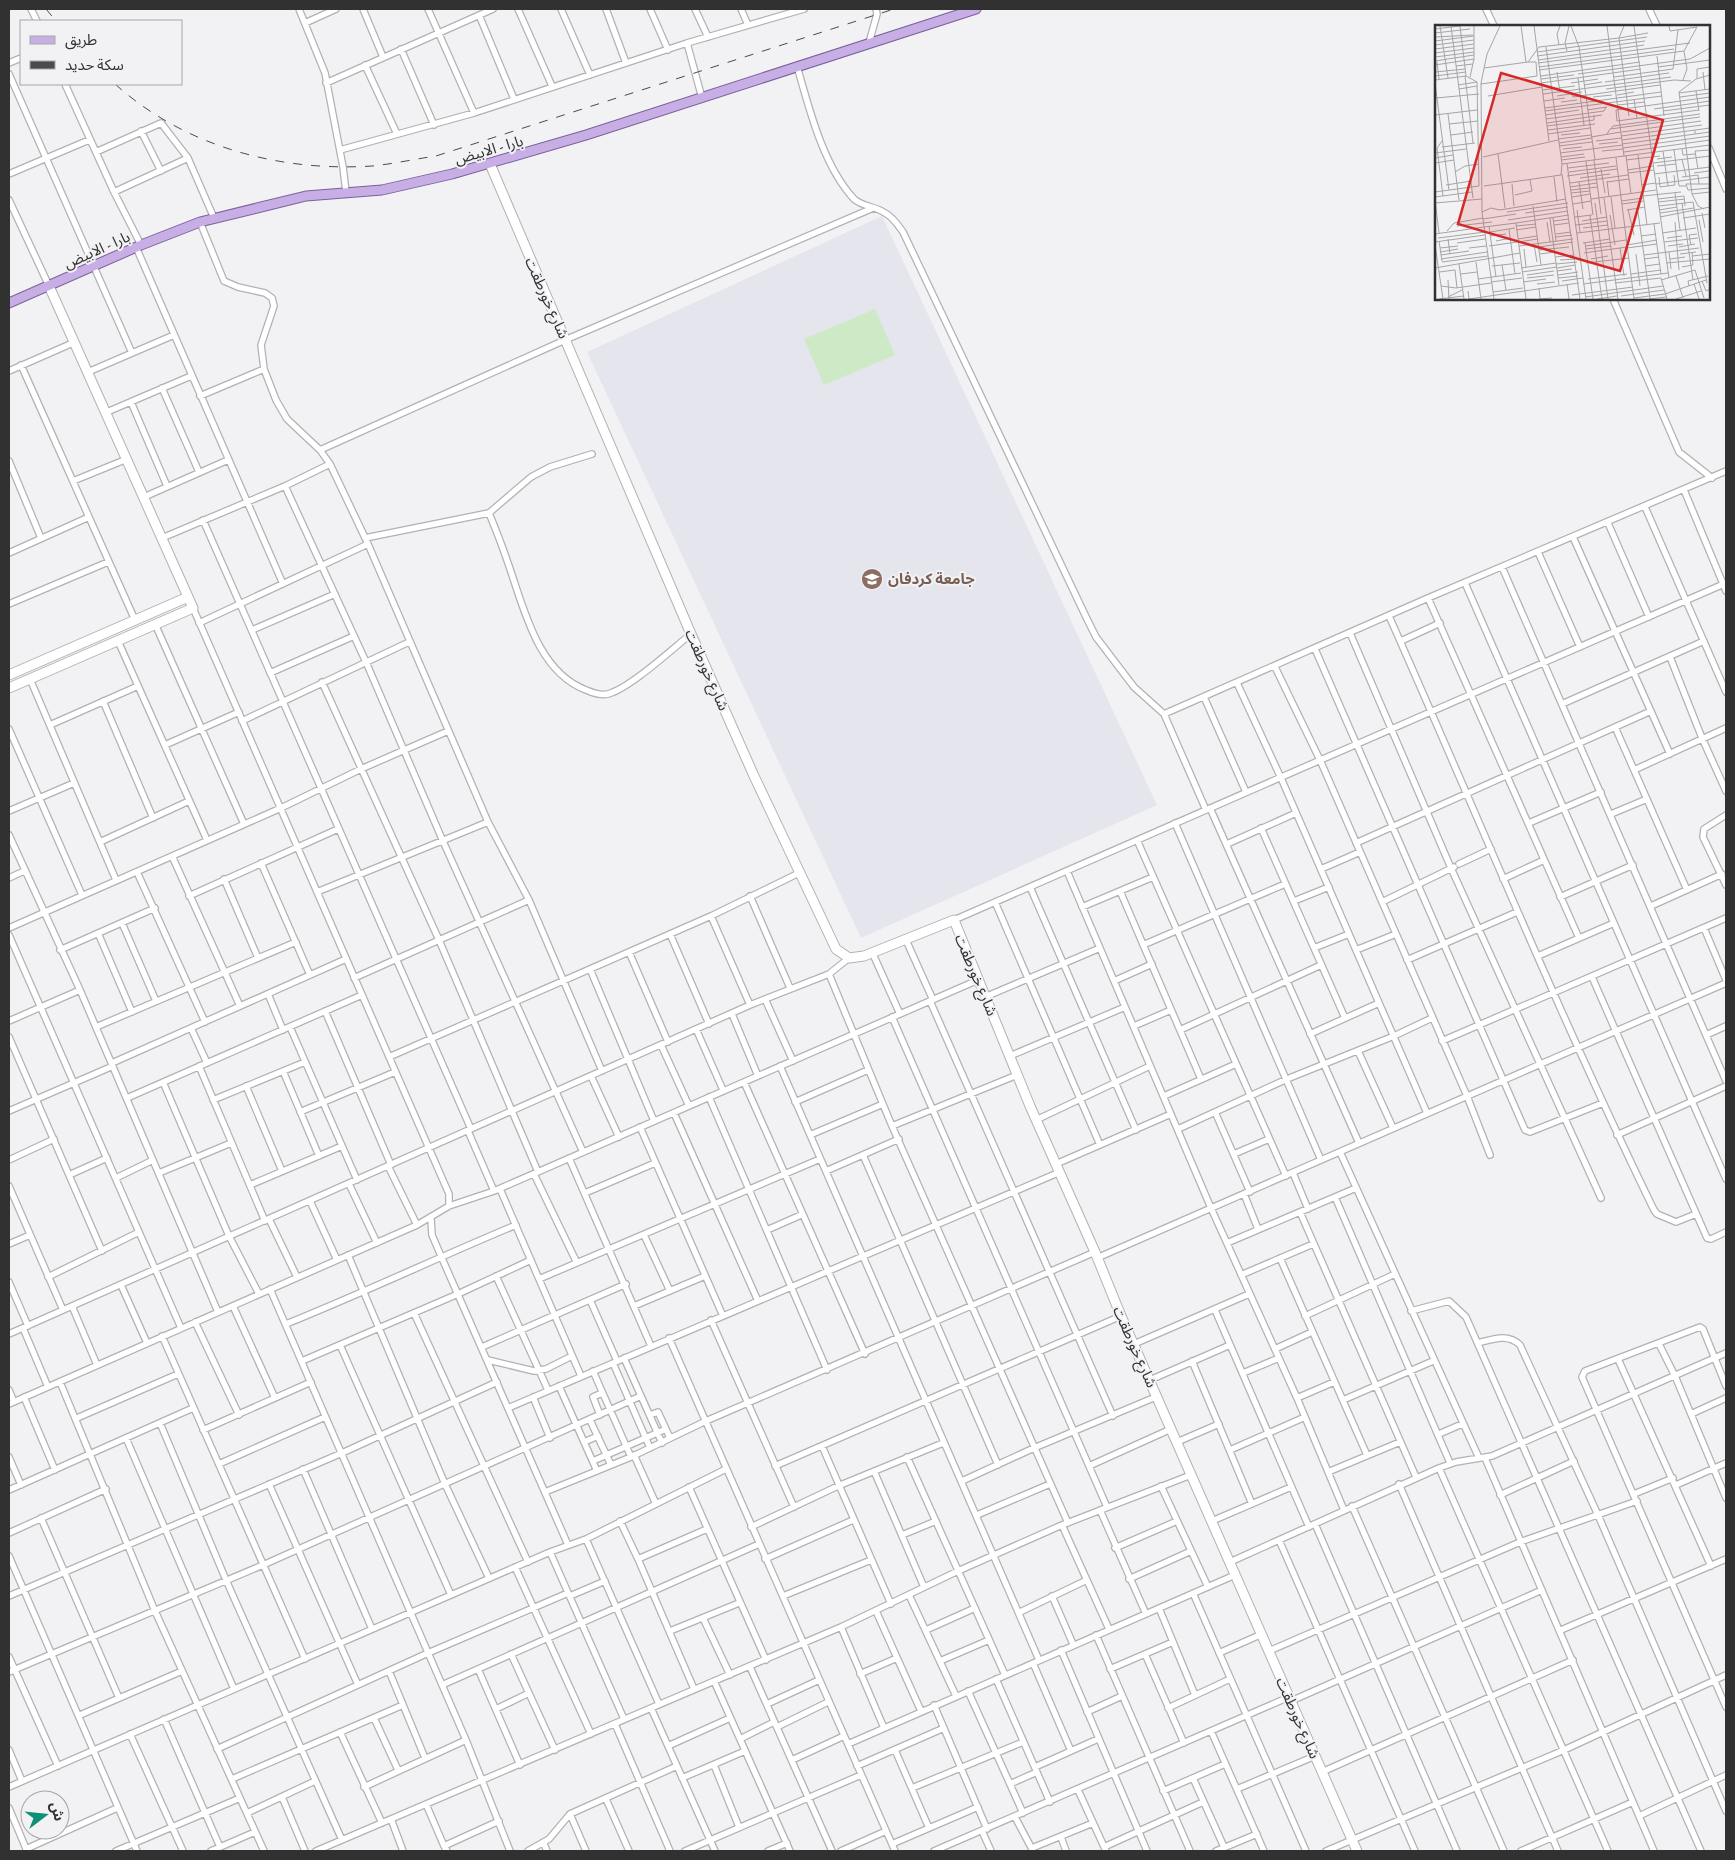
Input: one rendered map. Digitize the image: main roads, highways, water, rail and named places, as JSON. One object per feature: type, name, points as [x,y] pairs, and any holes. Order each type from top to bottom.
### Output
[{"type":"main road","name":"بارا - الابيض","points":[[9,303],[139,246],[200,222],[306,196],[395,188],[490,164],[702,98],[976,9]]},
{"type":"railway","points":[[46,9],[55,20]]},
{"type":"railway","points":[[116,85],[142,106],[172,124],[203,139],[235,151],[303,165],[337,167],[372,166],[436,156],[894,9]]},
{"type":"place","name":"جامعة كردفان","points":[[872,579]]}]
